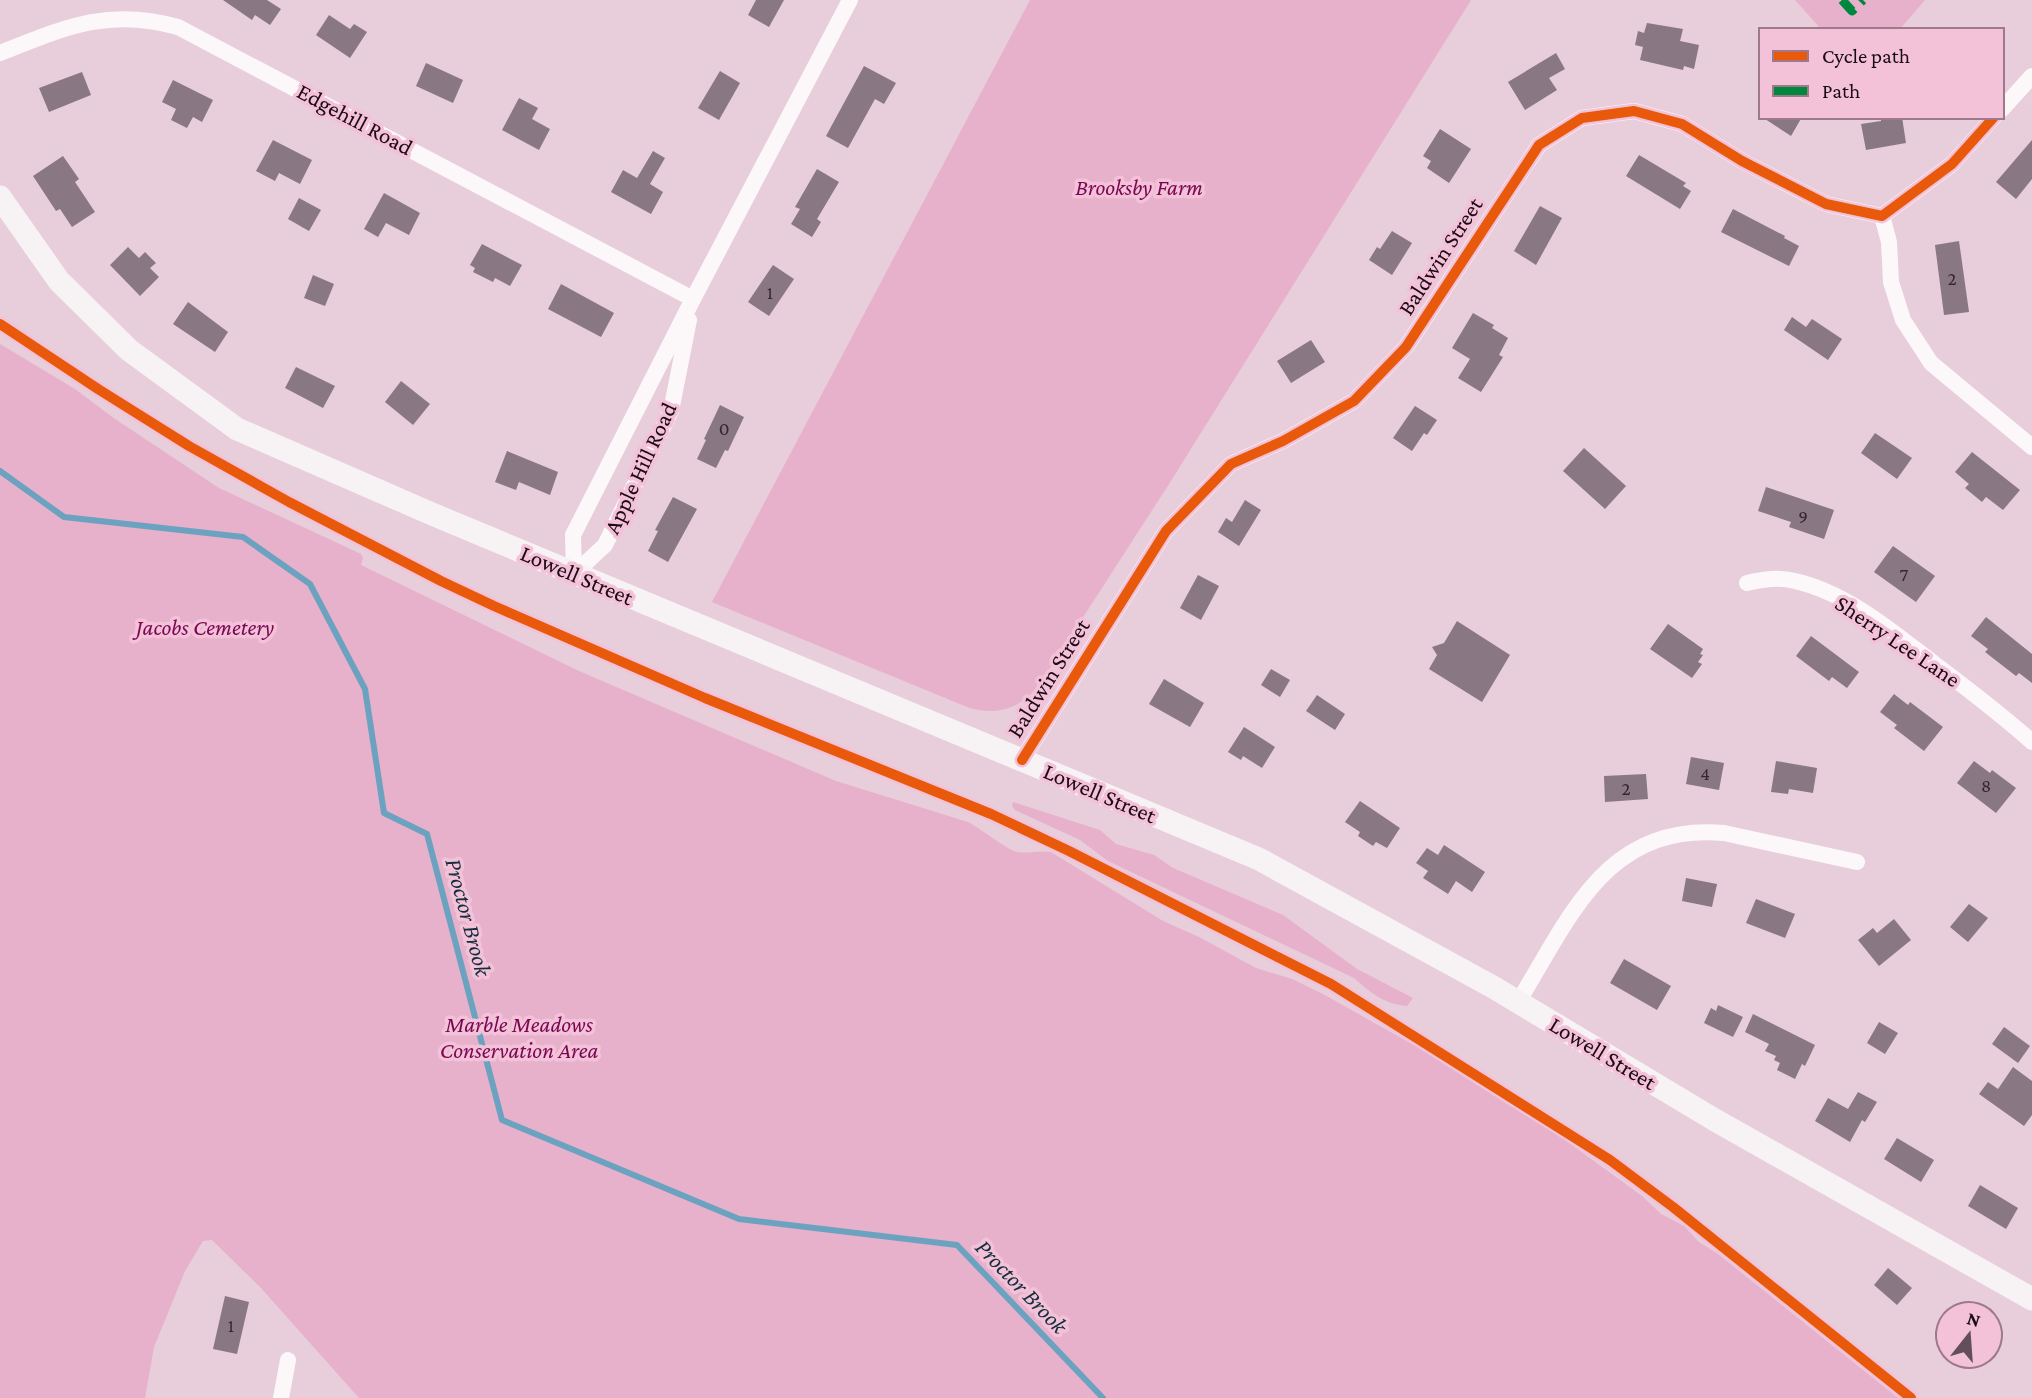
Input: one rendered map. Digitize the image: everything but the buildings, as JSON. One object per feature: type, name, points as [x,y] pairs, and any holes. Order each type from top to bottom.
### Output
[{"type":"main road","name":"Lowell Street","points":[[0,197],[59,281],[129,350],[237,429],[432,514],[1258,859],[1518,1002],[1715,1120],[2032,1299]]},
{"type":"street","name":"Apple Hill Road","points":[[574,573],[573,535],[850,0]]},
{"type":"street","name":"Edgehill Road","points":[[0,53],[94,20],[150,19],[178,27],[694,299]]},
{"type":"street","points":[[2004,107],[2032,76]]},
{"type":"street","name":"Baldwin Street","points":[[1022,760],[1166,531],[1231,464],[1283,441],[1354,401],[1389,365],[1406,347],[1539,145],[1582,118],[1634,111],[1682,124],[1742,162],[1826,204],[1882,216]]},
{"type":"street","points":[[1992,119],[1952,163],[1882,216],[1889,242],[1891,282],[1903,320],[1924,353],[1931,363],[2032,447]]},
{"type":"street","name":"Apple Hill Road","points":[[574,573],[605,545],[671,411],[694,299]]},
{"type":"street","name":"Sherry Lee Lane","points":[[1747,583],[1770,578],[1792,580],[1814,586],[1855,606],[1970,691],[2032,742]]},
{"type":"street","points":[[1518,1002],[1596,880],[1617,860],[1659,838],[1708,831],[1857,862]]},
{"type":"street","points":[[281,1398],[288,1360]]},
{"type":"green space","name":"Brooksby Farm","points":[[1030,0],[1471,0],[1169,484],[1040,684],[1017,704],[988,711],[967,707],[712,602]]},
{"type":"green space","points":[[1795,0],[1925,0],[1901,28],[1820,28]]},
{"type":"green space","name":"Marble Meadows Conservation Area","points":[[0,344],[75,389],[219,488],[361,554],[361,565],[579,671],[836,781],[968,822],[1017,852],[1051,852],[1163,921],[1256,968],[1292,979],[1323,994],[1419,1048],[1554,1132],[1642,1196],[1661,1214],[1684,1226],[1699,1242],[1718,1254],[1898,1398],[359,1398],[261,1288],[212,1240],[203,1241],[185,1271],[154,1347],[145,1398],[0,1398]]},
{"type":"green space","points":[[1013,802],[1100,830],[1116,844],[1154,855],[1173,868],[1283,915],[1357,969],[1413,998],[1407,1006],[1385,1000],[1354,978],[1108,861],[1080,840],[1015,810]]},
{"type":"waterway","name":"Proctor Brook","points":[[0,471],[64,517],[243,537],[310,584],[365,689],[384,813],[427,834],[502,1120],[739,1219],[957,1245],[1103,1398]]},
{"type":"marked path","points":[[1842,0],[1852,11],[1863,0]]},
{"type":"cycle path","points":[[1022,760],[1166,531],[1231,464],[1283,441],[1354,401],[1406,347],[1539,145],[1582,118],[1634,111],[1682,124],[1742,161],[1826,204],[1882,216],[1952,164],[1992,119]]},
{"type":"cycle path","points":[[0,324],[189,446],[289,502],[441,581],[705,698],[991,814],[1331,984],[1610,1160],[1673,1207],[1911,1398]]},
{"type":"park label","name":"Jacobs Cemetery","points":[[205,627]]}]
